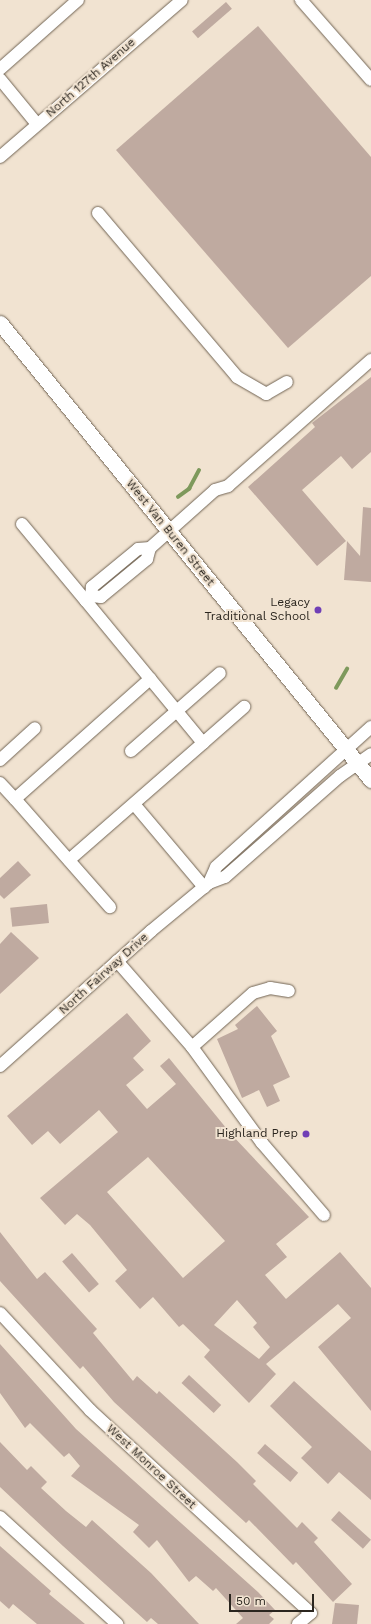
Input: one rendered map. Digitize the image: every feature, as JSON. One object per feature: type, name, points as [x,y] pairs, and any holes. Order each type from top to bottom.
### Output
[{"type":"main road","name":"West Van Buren Street","points":[[0,323],[371,780]]},
{"type":"street","points":[[0,69],[78,0]]},
{"type":"street","name":"North 127th Avenue","points":[[0,156],[182,0]]},
{"type":"street","points":[[301,0],[371,80]]},
{"type":"street","points":[[0,80],[37,124]]},
{"type":"street","points":[[98,213],[237,377],[266,394],[287,382]]},
{"type":"street","points":[[89,598],[92,587],[138,549],[150,548],[215,490],[228,486],[371,360]]},
{"type":"street","points":[[22,524],[89,598],[150,679],[203,743]]},
{"type":"street","points":[[131,751],[220,673]]},
{"type":"street","points":[[15,799],[150,679]]},
{"type":"street","points":[[69,860],[244,707]]},
{"type":"street","name":"North Fairway Drive","points":[[207,885],[216,867],[371,727]]},
{"type":"street","points":[[0,760],[35,728]]},
{"type":"street","name":"North Fairway Drive","points":[[0,1066],[117,961],[207,885],[225,877],[371,754]]},
{"type":"street","points":[[0,783],[110,907]]},
{"type":"street","points":[[134,804],[207,885]]},
{"type":"street","points":[[117,961],[192,1047],[262,1144],[324,1215]]},
{"type":"street","points":[[192,1047],[253,993],[270,988],[289,991]]},
{"type":"street","name":"West Monroe Street","points":[[0,1313],[90,1410],[311,1613],[298,1624]]},
{"type":"street","points":[[0,1517],[117,1624]]},
{"type":"building","points":[[226,2],[232,9],[198,38],[192,32]]},
{"type":"building","points":[[258,26],[371,157],[371,276],[288,348],[116,150]]},
{"type":"building","points":[[371,377],[371,452],[352,469],[341,456],[302,490],[346,541],[317,566],[248,487],[315,427],[312,423]]},
{"type":"building","points":[[363,507],[371,508],[371,582],[344,580],[347,541],[360,556]]},
{"type":"building","points":[[18,861],[31,875],[4,899],[0,895],[0,878]]},
{"type":"building","points":[[47,904],[49,923],[12,927],[10,908]]},
{"type":"building","points":[[11,932],[39,958],[0,994],[0,944]]},
{"type":"building","points":[[257,1006],[277,1031],[271,1036],[290,1077],[273,1085],[280,1101],[267,1107],[259,1090],[242,1098],[217,1039],[238,1029],[235,1025]]},
{"type":"building","points":[[127,1013],[151,1041],[133,1058],[144,1070],[126,1085],[147,1109],[176,1084],[160,1066],[169,1058],[231,1134],[309,1217],[276,1244],[287,1257],[265,1275],[286,1299],[340,1252],[371,1288],[371,1411],[318,1347],[351,1318],[338,1304],[266,1364],[276,1374],[249,1403],[204,1357],[210,1350],[183,1324],[179,1327],[153,1297],[140,1309],[115,1281],[127,1270],[90,1225],[77,1214],[65,1225],[40,1198],[118,1132],[99,1110],[60,1144],[48,1131],[32,1145],[7,1116]],"holes":[[[148,1157],[225,1241],[183,1278],[107,1192]],[[237,1300],[257,1323],[253,1327],[270,1347],[259,1359],[214,1325]]]},
{"type":"building","points":[[0,1232],[37,1279],[45,1272],[97,1329],[93,1333],[133,1381],[137,1376],[157,1394],[159,1391],[237,1462],[256,1481],[253,1484],[297,1528],[302,1522],[318,1538],[314,1542],[352,1584],[333,1602],[296,1562],[293,1565],[249,1520],[246,1523],[114,1402],[83,1366],[80,1369],[0,1281]]},
{"type":"building","points":[[72,1253],[99,1284],[89,1292],[62,1262]]},
{"type":"building","points":[[0,1344],[76,1429],[258,1592],[275,1610],[269,1615],[274,1619],[269,1624],[236,1624],[243,1618],[216,1588],[213,1591],[196,1576],[189,1582],[157,1540],[149,1548],[133,1532],[139,1525],[71,1476],[80,1466],[69,1453],[64,1457],[30,1423],[25,1428],[0,1393]]},
{"type":"building","points":[[189,1375],[221,1405],[214,1413],[181,1383]]},
{"type":"building","points":[[294,1381],[371,1451],[371,1500],[339,1472],[328,1484],[301,1458],[312,1447],[270,1406]]},
{"type":"building","points":[[0,1442],[27,1470],[31,1466],[47,1482],[41,1488],[66,1511],[86,1527],[92,1520],[151,1573],[199,1624],[158,1624],[151,1618],[147,1622],[63,1546],[0,1487]]},
{"type":"building","points":[[265,1444],[298,1473],[290,1482],[257,1453]]},
{"type":"building","points":[[339,1511],[371,1540],[363,1549],[331,1520]]},
{"type":"building","points":[[0,1546],[51,1591],[49,1594],[85,1624],[37,1624],[13,1604],[9,1609],[0,1601]]},
{"type":"building","points":[[335,1603],[359,1605],[357,1624],[332,1624]]},
{"type":"waterway","points":[[178,497],[189,489],[199,470]]},
{"type":"waterway","points":[[336,688],[347,669]]},
{"type":"place","name":"Legacy Traditional School","points":[[318,610]]},
{"type":"place","name":"Highland Prep","points":[[306,1134]]}]
